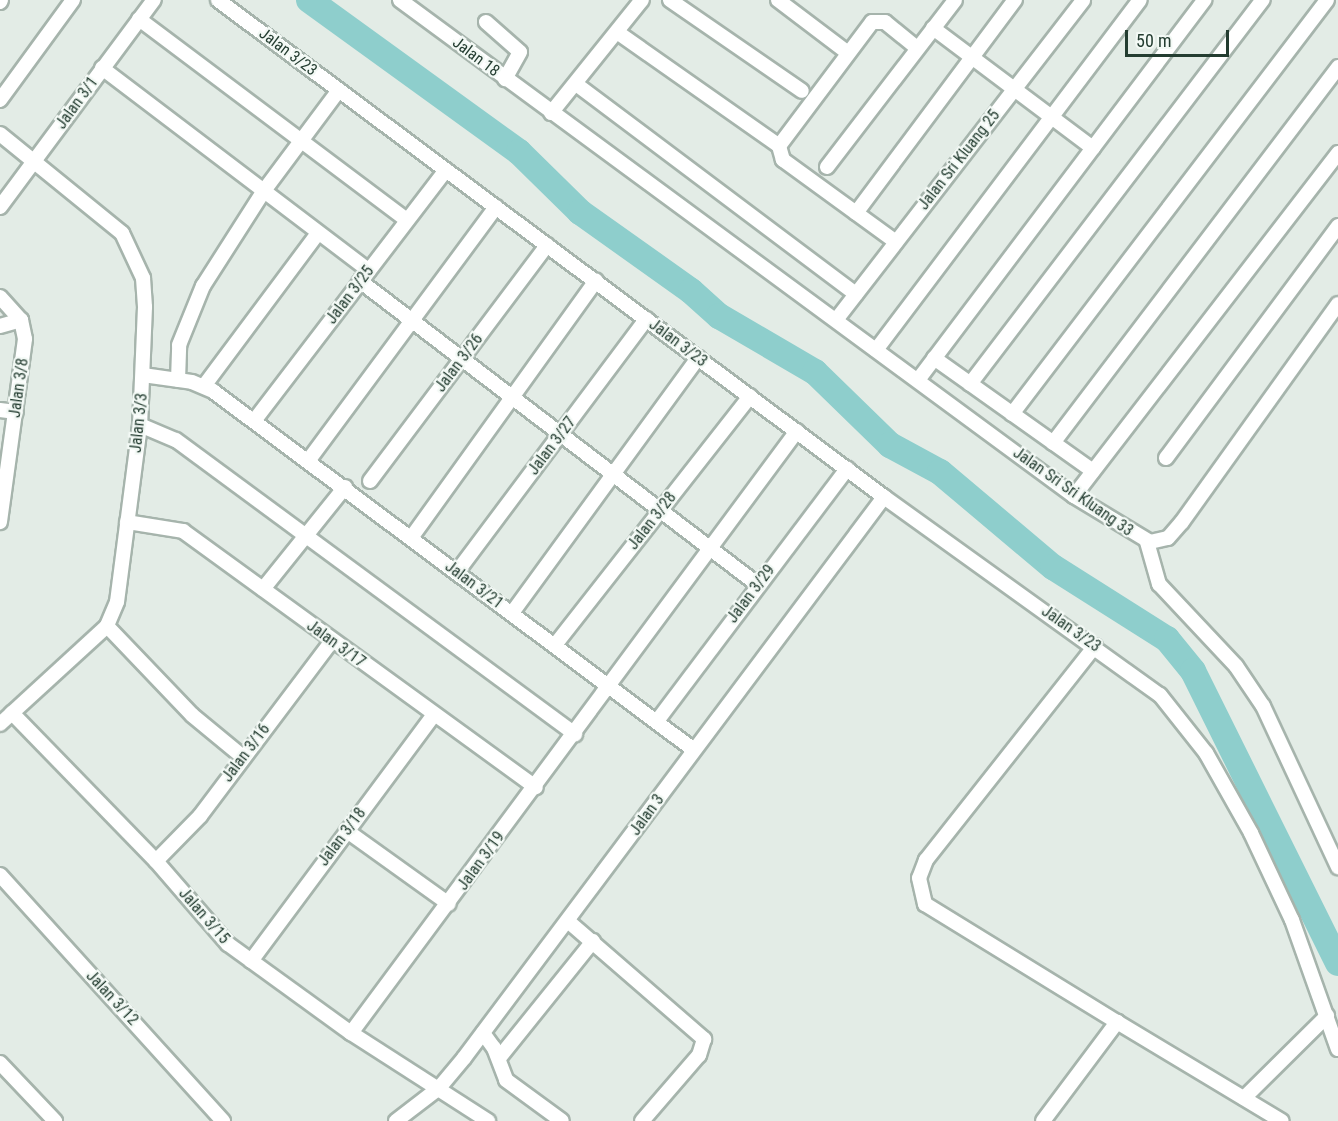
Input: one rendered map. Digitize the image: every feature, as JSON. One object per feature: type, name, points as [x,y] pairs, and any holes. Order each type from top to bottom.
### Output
[{"type":"street","points":[[0,100],[73,0]]},
{"type":"street","name":"Jalan 3/1","points":[[0,207],[154,0]]},
{"type":"street","name":"Jalan 3/23","points":[[218,0],[884,497],[1142,679],[1189,730],[1227,787],[1292,920],[1338,1049]]},
{"type":"street","points":[[551,113],[642,0]]},
{"type":"street","points":[[670,0],[690,5],[802,91]]},
{"type":"street","points":[[778,0],[848,53]]},
{"type":"street","points":[[827,167],[955,0]]},
{"type":"street","points":[[856,213],[1015,0]]},
{"type":"street","name":"Jalan Sri Kluang 25","points":[[836,320],[1083,0]]},
{"type":"street","points":[[876,350],[1050,116],[1140,0]]},
{"type":"street","points":[[918,380],[1204,0]]},
{"type":"street","points":[[970,384],[1263,0]]},
{"type":"street","points":[[1012,414],[1327,0]]},
{"type":"street","name":"Jalan 18","points":[[404,1],[551,113],[836,320]]},
{"type":"street","points":[[779,146],[848,53],[878,19],[917,48]]},
{"type":"street","points":[[139,20],[300,144],[407,220]]},
{"type":"street","points":[[486,22],[520,52],[505,79]]},
{"type":"street","points":[[933,28],[1093,148]]},
{"type":"street","points":[[617,32],[779,146],[783,160],[896,242]]},
{"type":"street","points":[[1053,443],[1338,67]]},
{"type":"street","points":[[102,68],[318,233],[411,320],[758,585]]},
{"type":"street","points":[[576,84],[856,294]]},
{"type":"street","points":[[178,380],[179,345],[192,307],[262,192],[339,90]]},
{"type":"street","name":"Jalan 3/3","points":[[0,134],[107,218],[132,251],[143,279],[145,307],[140,425],[117,602],[107,626],[0,724]]},
{"type":"street","points":[[1074,496],[1338,153]]},
{"type":"street","name":"Jalan 3/25","points":[[254,420],[446,170]]},
{"type":"street","points":[[308,461],[496,207]]},
{"type":"street","points":[[1166,458],[1338,226]]},
{"type":"street","points":[[143,375],[204,386],[318,233]]},
{"type":"street","name":"Jalan 3/26","points":[[370,481],[547,245]]},
{"type":"street","points":[[411,538],[596,281]]},
{"type":"street","points":[[0,297],[21,320],[0,326]]},
{"type":"street","name":"Jalan Sri Sri Kluang 33","points":[[836,320],[1074,496],[1147,542],[1168,538],[1182,522],[1338,304]]},
{"type":"street","name":"Jalan 3/27","points":[[457,572],[646,319]]},
{"type":"street","name":"Jalan 3/8","points":[[0,522],[25,339],[21,320]]},
{"type":"street","points":[[512,613],[698,358]]},
{"type":"street","points":[[934,358],[1092,471]]},
{"type":"street","name":"Jalan 3/21","points":[[204,386],[345,487],[694,750]]},
{"type":"street","name":"Jalan 3/28","points":[[555,645],[750,396]]},
{"type":"street","points":[[0,410],[16,412]]},
{"type":"street","points":[[140,425],[176,440],[575,734]]},
{"type":"street","name":"Jalan 3/19","points":[[351,1033],[536,787],[797,431]]},
{"type":"street","name":"Jalan 3/29","points":[[657,721],[847,469]]},
{"type":"street","points":[[263,589],[345,487]]},
{"type":"street","name":"Jalan 3","points":[[396,1121],[440,1088],[569,922],[694,750],[884,497]]},
{"type":"street","name":"Jalan 3/17","points":[[127,522],[183,531],[332,642],[536,787]]},
{"type":"street","points":[[1147,542],[1159,584],[1236,666],[1263,706],[1338,867]]},
{"type":"street","points":[[107,626],[192,715],[243,757]]},
{"type":"street","name":"Jalan 3/16","points":[[156,861],[200,816],[332,642]]},
{"type":"street","points":[[1095,646],[926,860],[919,878],[925,904],[1282,1121]]},
{"type":"street","name":"Jalan 3/15","points":[[12,713],[156,861],[228,945],[351,1033],[440,1088],[488,1121]]},
{"type":"street","name":"Jalan 3/18","points":[[251,961],[434,715]]},
{"type":"street","points":[[347,831],[449,904]]},
{"type":"street","name":"Jalan 3/12","points":[[0,876],[223,1121]]},
{"type":"street","points":[[569,922],[704,1039],[699,1055],[642,1121]]},
{"type":"street","points":[[499,1058],[593,941]]},
{"type":"street","points":[[1244,1098],[1327,1016]]},
{"type":"street","points":[[1043,1121],[1117,1022]]},
{"type":"street","points":[[483,1033],[499,1058],[506,1080],[562,1121]]},
{"type":"street","points":[[3,1071],[55,1121]]},
{"type":"waterway","points":[[309,0],[519,152],[580,212],[691,291],[719,316],[815,372],[890,445],[940,472],[1053,567],[1167,639],[1193,671],[1338,963]]}]
